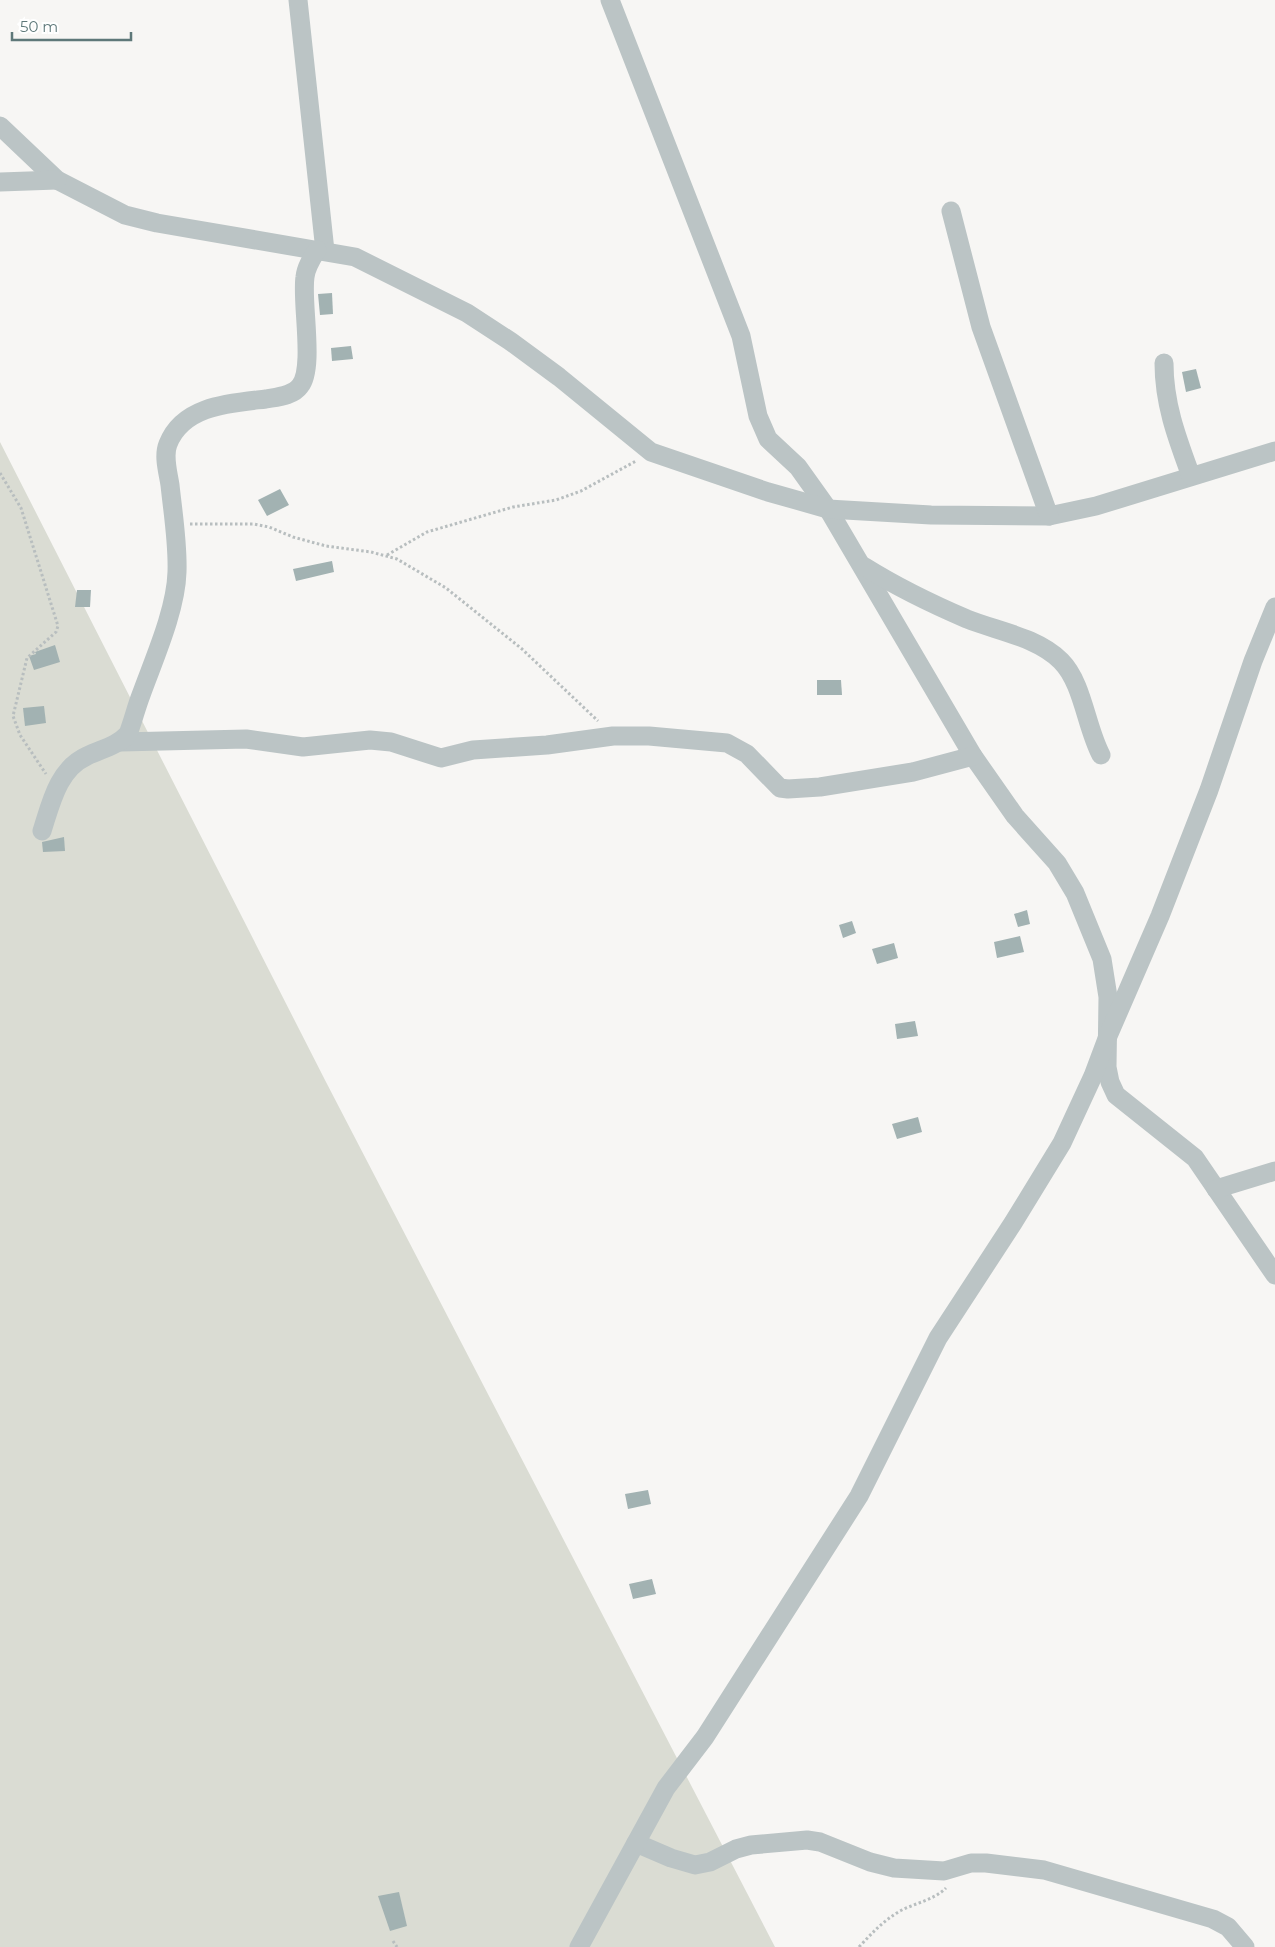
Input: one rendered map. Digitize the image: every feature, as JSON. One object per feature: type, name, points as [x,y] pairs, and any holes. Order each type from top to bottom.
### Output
[{"type":"street","points":[[121,742],[128,734],[155,663],[176,588],[177,548],[166,451],[173,432],[188,417],[232,403],[281,396],[292,392],[304,381],[308,344],[304,279],[307,268],[321,250],[298,0]]},
{"type":"street","points":[[610,0],[741,336],[752,390],[764,429],[772,443],[798,467],[828,508],[973,756],[1010,809],[1057,863],[1075,892],[1102,959],[1108,997],[1107,1068],[1110,1082],[1116,1095],[1195,1158],[1275,1275]]},
{"type":"street","points":[[0,126],[57,180],[125,215],[157,223],[355,257],[466,313],[559,376],[651,452],[768,492],[828,508],[931,516],[1049,516],[1096,506],[1275,451]]},
{"type":"street","points":[[0,182],[57,180]]},
{"type":"street","points":[[951,211],[981,328],[1049,516]]},
{"type":"street","points":[[1164,363],[1164,387],[1167,405],[1191,476]]},
{"type":"street","points":[[862,565],[893,584],[967,618],[1044,648],[1061,661],[1073,678],[1090,734],[1101,755]]},
{"type":"street","points":[[579,1947],[666,1788],[705,1737],[859,1496],[938,1338],[1013,1223],[1062,1143],[1093,1076],[1108,1036],[1160,916],[1209,790],[1253,661],[1275,607]]},
{"type":"street","points":[[42,830],[56,789],[67,769],[77,761],[121,742],[246,739],[303,747],[370,740],[390,742],[441,758],[473,750],[547,745],[613,736],[649,736],[727,743],[748,754],[780,788],[788,789],[820,787],[913,772],[973,756]]},
{"type":"street","points":[[1216,1189],[1275,1171]]},
{"type":"street","points":[[636,1843],[671,1858],[694,1865],[710,1862],[736,1849],[751,1845],[807,1840],[820,1842],[870,1862],[894,1868],[921,1871],[955,1868],[971,1863],[986,1863],[1044,1870],[1212,1919],[1228,1927],[1245,1947]]},
{"type":"path","points":[[387,555],[427,532],[513,508],[556,500],[581,491],[651,452]]},
{"type":"path","points":[[0,473],[21,508],[58,626],[56,632],[27,658],[13,716],[20,735],[56,789]]},
{"type":"path","points":[[174,524],[254,524],[269,527],[293,537],[326,546],[387,555],[422,572],[446,588],[515,643],[613,736]]},
{"type":"path","points":[[859,1947],[880,1924],[901,1910],[942,1892],[948,1886],[955,1868]]},
{"type":"path","points":[[393,1941],[397,1947]]},
{"type":"shaded area","points":[[0,442],[326,1082],[775,1947],[0,1947]]},
{"type":"building","points":[[332,293],[333,314],[320,315],[318,294]]},
{"type":"building","points":[[351,346],[353,359],[332,361],[331,348]]},
{"type":"building","points":[[1196,369],[1201,388],[1186,392],[1182,372]]},
{"type":"building","points":[[280,489],[289,505],[267,516],[258,500]]},
{"type":"building","points":[[332,561],[334,572],[296,581],[293,569]]},
{"type":"building","points":[[77,590],[91,590],[90,607],[75,607]]},
{"type":"building","points":[[55,645],[60,662],[34,670],[29,656]]},
{"type":"building","points":[[817,680],[841,680],[842,695],[817,695]]},
{"type":"building","points":[[44,706],[46,723],[25,726],[23,708]]},
{"type":"building","points":[[64,837],[65,851],[43,852],[42,842]]},
{"type":"building","points":[[1027,910],[1030,924],[1018,927],[1014,914]]},
{"type":"building","points":[[852,921],[856,933],[843,938],[839,925]]},
{"type":"building","points":[[1020,936],[1024,952],[997,958],[994,942]]},
{"type":"building","points":[[894,943],[898,958],[877,964],[872,949]]},
{"type":"building","points":[[915,1021],[918,1036],[897,1039],[895,1024]]},
{"type":"building","points":[[918,1117],[922,1132],[897,1139],[892,1124]]},
{"type":"building","points":[[648,1490],[651,1504],[628,1509],[625,1494]]},
{"type":"building","points":[[652,1579],[656,1594],[633,1599],[629,1584]]},
{"type":"building","points":[[399,1892],[407,1926],[390,1931],[378,1896]]}]
